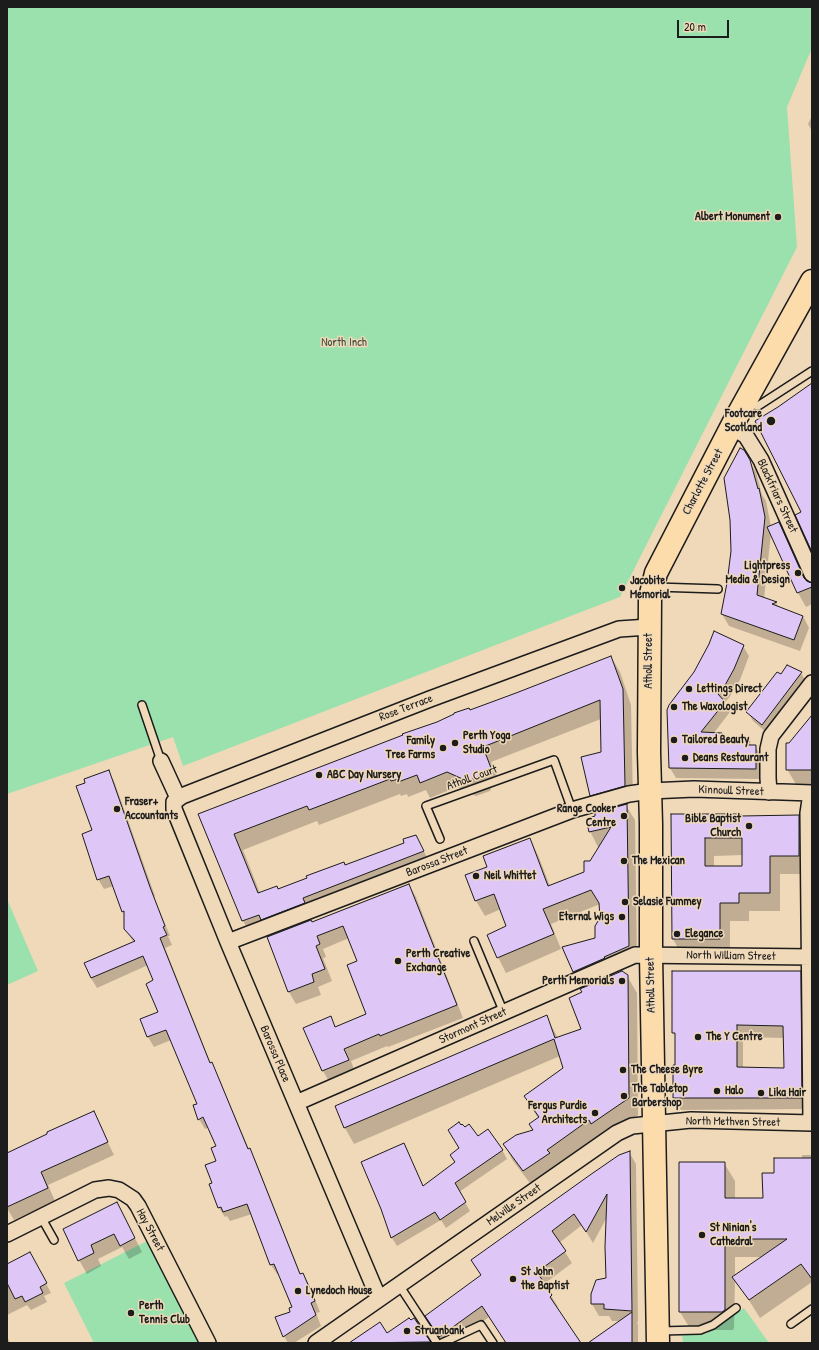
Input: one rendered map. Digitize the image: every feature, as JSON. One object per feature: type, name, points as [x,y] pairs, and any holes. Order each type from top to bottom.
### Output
[{"type":"main road","name":"Charlotte Street","points":[[649,626],[650,598],[656,573],[745,402],[812,281]]},
{"type":"main road","name":"Atholl Street","points":[[649,626],[651,955],[658,1337]]},
{"type":"street","name":"Blackfriars Street","points":[[732,427],[746,436],[761,460],[812,574]]},
{"type":"street","name":"Rose Terrace","points":[[176,804],[430,699],[620,629],[649,626]]},
{"type":"street","points":[[770,792],[768,778],[768,749],[771,736],[812,683]]},
{"type":"street","name":"Barossa Place","points":[[161,761],[228,942],[378,1299]]},
{"type":"street","name":"Kinnoull Street","points":[[650,791],[694,789],[811,793]]},
{"type":"street","name":"Barossa Street","points":[[228,942],[572,810],[629,794],[650,791]]},
{"type":"street","points":[[811,793],[808,813],[812,1123]]},
{"type":"street","name":"Stormont Street","points":[[296,1104],[635,955],[651,955]]},
{"type":"street","name":"North William Street","points":[[651,955],[810,957]]},
{"type":"street","name":"North Methven Street","points":[[654,1124],[691,1120],[812,1123]]},
{"type":"street","name":"Melville Street","points":[[316,1343],[617,1134],[632,1126],[654,1124]]},
{"type":"street","name":"Hay Street","points":[[7,1234],[95,1190],[109,1188],[119,1190],[126,1194],[138,1206],[208,1343]]},
{"type":"lane","points":[[745,402],[758,406],[812,371]]},
{"type":"lane","points":[[652,587],[718,589]]},
{"type":"lane","points":[[142,705],[161,761]]},
{"type":"lane","name":"Atholl Court","points":[[440,839],[426,806],[554,760],[572,810]]},
{"type":"lane","points":[[474,941],[504,1013]]},
{"type":"lane","points":[[41,1216],[54,1240]]},
{"type":"lane","points":[[399,1285],[437,1343]]},
{"type":"lane","points":[[658,1337],[700,1330],[713,1325],[736,1308]]},
{"type":"lane","points":[[791,1324],[812,1309]]},
{"type":"lane","points":[[442,1343],[481,1325],[493,1343]]},
{"type":"green space","name":"North Inch","points":[[7,7],[812,7],[812,48],[787,107],[797,247],[620,597],[183,766],[173,737],[7,794]]},
{"type":"green space","points":[[7,899],[38,971],[7,985]]},
{"type":"green space","name":"Perth Tennis Club","points":[[147,1241],[199,1343],[94,1343],[64,1283]]},
{"type":"green space","points":[[744,1308],[769,1343],[683,1343],[682,1334],[706,1334]]},
{"type":"building","points":[[812,383],[812,552],[795,515],[801,512],[755,421]]},
{"type":"building","points":[[740,448],[744,450],[750,460],[758,489],[759,488],[765,517],[757,595],[777,602],[772,604],[803,616],[794,640],[721,614],[731,551],[730,520],[724,478]]},
{"type":"building","points":[[779,522],[804,578],[812,583],[812,587],[797,593],[767,527]]},
{"type":"building","points":[[714,631],[744,645],[734,669],[724,687],[718,694],[725,702],[701,732],[722,733],[722,739],[750,741],[747,745],[756,745],[756,769],[669,768],[667,710],[669,705],[694,672],[709,644]]},
{"type":"building","points":[[611,656],[623,689],[625,786],[590,796],[581,757],[601,752],[600,700],[483,747],[491,768],[483,771],[481,776],[467,781],[447,772],[420,783],[417,775],[398,782],[398,779],[391,781],[390,779],[309,810],[307,806],[234,834],[258,893],[277,886],[278,889],[307,878],[306,876],[344,862],[345,865],[404,843],[403,839],[416,835],[424,851],[303,898],[305,903],[261,920],[259,915],[242,921],[198,814],[403,735],[402,734],[437,722],[454,713],[469,708],[470,710]]},
{"type":"building","points":[[787,665],[802,672],[762,725],[746,712],[777,672],[781,674]]},
{"type":"building","points":[[812,715],[812,770],[786,770],[786,743],[789,743]]},
{"type":"building","points":[[109,770],[165,926],[163,927],[167,935],[160,938],[210,1063],[212,1062],[248,1149],[250,1148],[300,1274],[303,1273],[315,1301],[311,1303],[316,1315],[283,1337],[275,1317],[290,1312],[289,1308],[292,1307],[274,1264],[270,1265],[247,1204],[223,1212],[221,1207],[218,1208],[209,1184],[212,1183],[205,1165],[216,1161],[211,1148],[216,1146],[203,1117],[198,1120],[193,1105],[197,1104],[166,1030],[147,1037],[140,1019],[158,1012],[146,984],[153,980],[143,956],[91,978],[84,963],[135,941],[124,929],[124,911],[122,912],[109,876],[97,880],[82,834],[92,830],[76,786],[85,783],[84,779]]},
{"type":"building","points":[[627,804],[629,946],[573,972],[562,947],[595,938],[595,926],[600,918],[599,903],[591,890],[543,909],[554,934],[497,958],[487,935],[506,926],[494,894],[475,901],[465,875],[487,867],[483,856],[530,838],[548,886],[584,872],[584,861],[590,861],[611,827],[589,832],[586,819],[595,816],[595,813]]},
{"type":"building","points":[[671,814],[741,814],[741,816],[799,815],[799,856],[770,856],[770,893],[739,893],[739,903],[720,903],[720,939],[672,939]],"holes":[[[705,838],[742,838],[742,866],[705,866]]]},
{"type":"building","name":"Perth Creative Exchange","points":[[409,884],[457,1005],[380,1036],[379,1034],[344,1049],[349,1060],[322,1071],[303,1028],[331,1016],[335,1027],[366,1014],[347,965],[357,961],[343,926],[317,936],[320,944],[316,946],[325,969],[312,974],[314,982],[288,992],[267,937],[311,920],[312,922]]},
{"type":"building","points":[[622,971],[628,975],[629,1098],[591,1124],[589,1120],[547,1150],[550,1153],[523,1171],[503,1144],[516,1135],[533,1130],[529,1124],[539,1117],[524,1096],[563,1068],[554,1039],[344,1128],[335,1106],[547,1015],[555,1038],[581,1029],[569,998],[582,992],[580,989]]},
{"type":"building","points":[[672,971],[801,971],[802,1098],[673,1098],[675,1033],[672,1033]],"holes":[[[737,1025],[783,1026],[784,1068],[737,1067]]]},
{"type":"building","points":[[94,1111],[108,1142],[41,1172],[48,1188],[7,1207],[7,1153],[47,1134],[47,1132]]},
{"type":"building","points":[[459,1122],[465,1127],[469,1124],[478,1136],[488,1129],[503,1150],[455,1183],[466,1202],[440,1220],[435,1212],[391,1238],[381,1209],[361,1162],[404,1143],[423,1186],[455,1162],[450,1155],[459,1148],[448,1130]]},
{"type":"building","points":[[630,1151],[632,1311],[604,1309],[604,1304],[591,1304],[591,1294],[596,1280],[606,1278],[605,1247],[607,1194],[586,1232],[574,1214],[552,1231],[566,1251],[537,1272],[552,1295],[550,1297],[581,1343],[506,1343],[482,1306],[439,1337],[425,1316],[481,1275],[471,1260],[619,1155]]},
{"type":"building","name":"St Ninian's Cathedral","points":[[774,1158],[812,1158],[812,1279],[801,1264],[749,1300],[732,1277],[787,1239],[725,1239],[725,1310],[722,1312],[679,1312],[679,1162],[725,1162],[725,1198],[763,1198],[762,1173],[774,1173]]},
{"type":"building","points":[[117,1202],[135,1238],[120,1246],[114,1234],[91,1245],[94,1253],[78,1261],[63,1229]]},
{"type":"building","points":[[30,1252],[47,1283],[40,1287],[43,1293],[25,1302],[22,1296],[15,1299],[7,1283],[7,1264]]},
{"type":"building","points":[[632,1312],[632,1343],[588,1343]]},
{"type":"building","points":[[409,1318],[411,1320],[414,1318],[431,1342],[349,1343],[380,1322],[387,1333]]},
{"type":"place","name":"Albert Monument","points":[[778,217]]},
{"type":"place","name":"Footcare Scotland","points":[[771,421]]},
{"type":"place","name":"Lightpress Media & Design","points":[[798,573]]},
{"type":"place","name":"Jacobite Memorial","points":[[622,588]]},
{"type":"place","name":"Lettings Direct","points":[[689,689]]},
{"type":"place","name":"The Waxologist","points":[[674,707]]},
{"type":"place","name":"Tailored Beauty","points":[[674,740]]},
{"type":"place","name":"Perth Yoga Studio","points":[[455,743]]},
{"type":"place","name":"Family Tree Farms","points":[[443,748]]},
{"type":"place","name":"Deans Restaurant","points":[[685,758]]},
{"type":"place","name":"ABC Day Nursery","points":[[319,775]]},
{"type":"place","name":"Fraser+ Accountants","points":[[117,809]]},
{"type":"place","name":"Range Cooker Centre","points":[[624,816]]},
{"type":"place","name":"Bible Baptist Church","points":[[749,826]]},
{"type":"place","name":"The Mexican","points":[[624,861]]},
{"type":"place","name":"Neil Whittet","points":[[476,876]]},
{"type":"place","name":"Selasie Fummey","points":[[625,902]]},
{"type":"place","name":"Eternal Wigs","points":[[622,917]]},
{"type":"place","name":"Elegance","points":[[677,934]]},
{"type":"place","name":"Perth Creative Exchange","points":[[398,961]]},
{"type":"place","name":"Perth Memorials","points":[[622,981]]},
{"type":"place","name":"The Y Centre","points":[[698,1037]]},
{"type":"place","name":"The Cheese Byre","points":[[623,1070]]},
{"type":"place","name":"Halo","points":[[717,1091]]},
{"type":"place","name":"Lika Hair","points":[[761,1093]]},
{"type":"place","name":"The Tabletop Barbershop","points":[[624,1096]]},
{"type":"place","name":"Fergus Purdie Architects","points":[[595,1113]]},
{"type":"place","name":"St Ninian's Cathedral","points":[[702,1235]]},
{"type":"place","name":"St John the Baptist","points":[[513,1279]]},
{"type":"place","name":"Lynedoch House","points":[[298,1291]]},
{"type":"place","name":"Perth Tennis Club","points":[[131,1313]]},
{"type":"place","name":"Struanbank","points":[[407,1331]]}]
